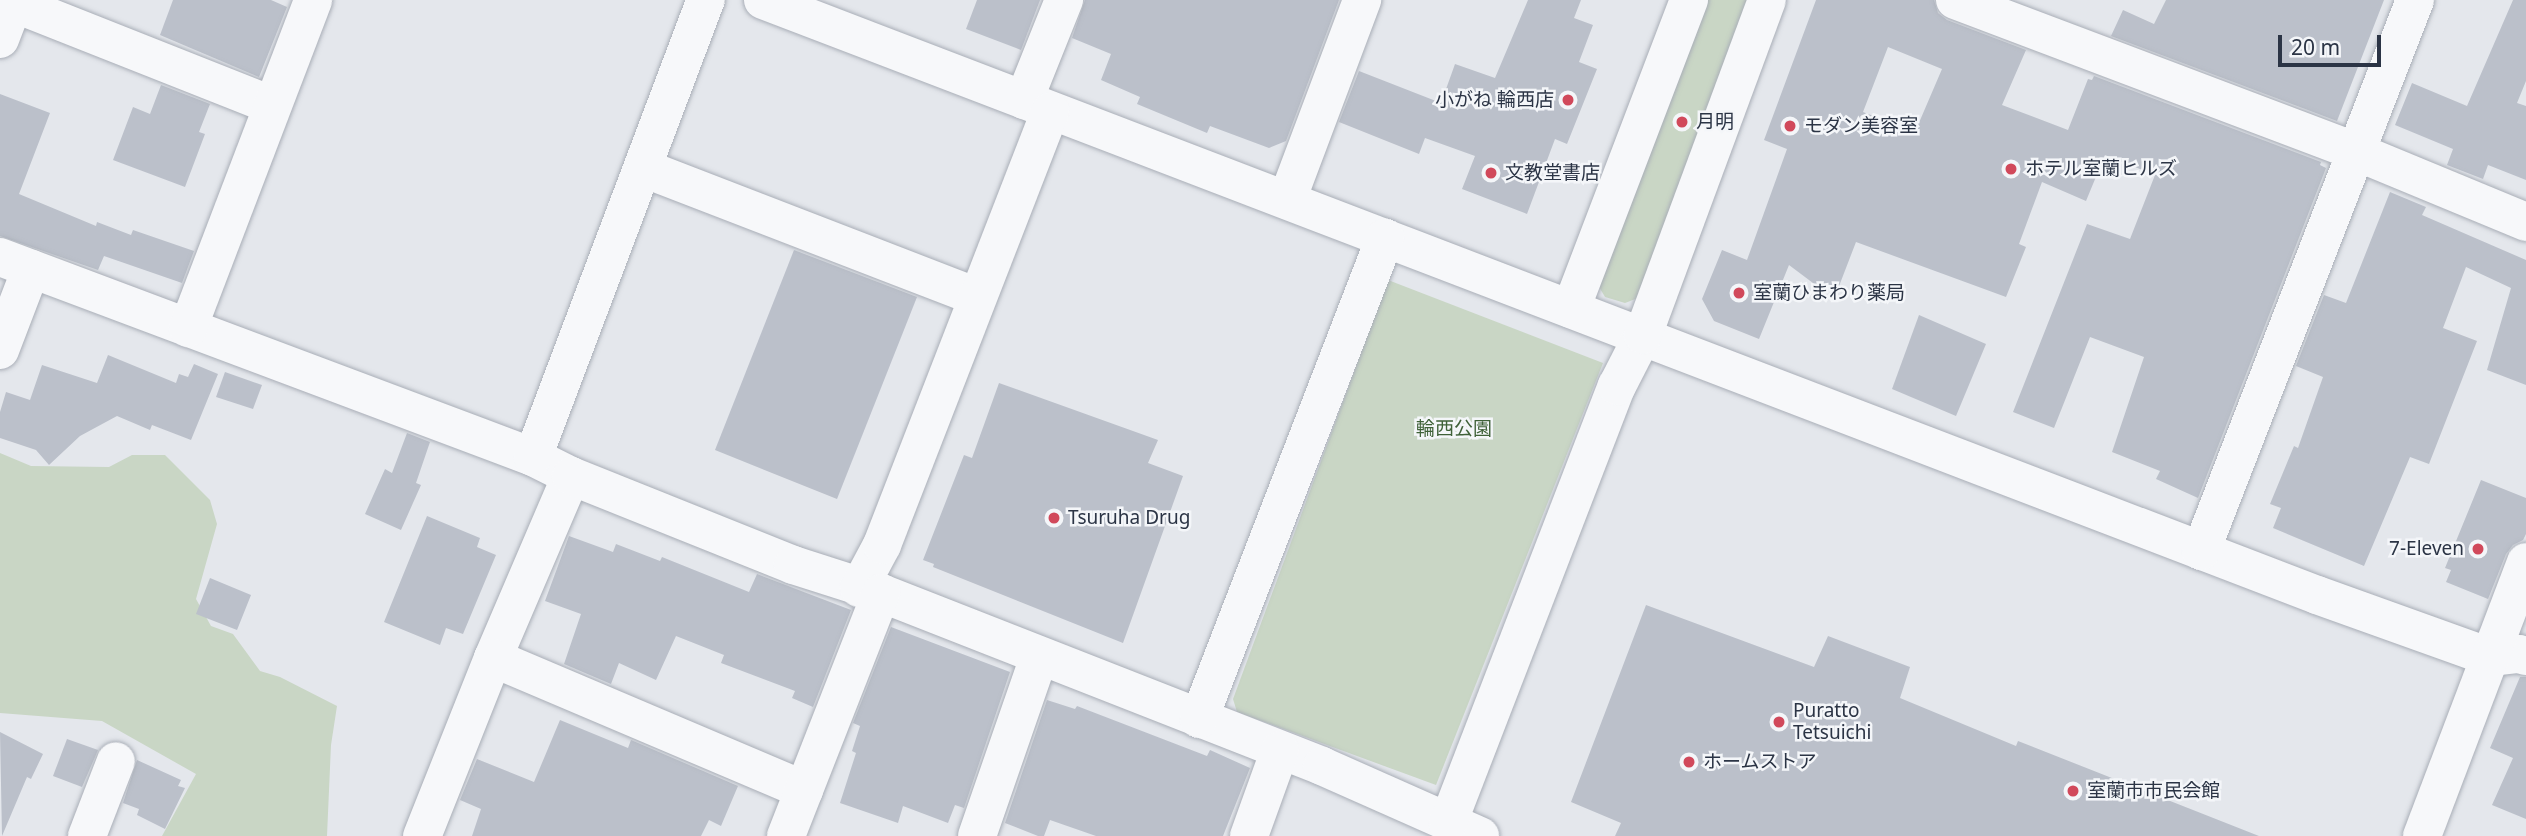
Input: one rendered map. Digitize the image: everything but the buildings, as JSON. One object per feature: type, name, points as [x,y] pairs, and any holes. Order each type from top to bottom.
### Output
[{"type":"street","points":[[188,328],[313,0]]},
{"type":"street","points":[[533,457],[706,0]]},
{"type":"street","points":[[763,0],[827,11],[1037,105],[2202,551],[2508,657]]},
{"type":"street","points":[[786,836],[804,790],[870,590],[882,545],[977,297],[1037,105],[1064,0]]},
{"type":"street","points":[[1287,200],[1362,0]]},
{"type":"street","points":[[1571,309],[1689,0]]},
{"type":"street","points":[[0,350],[16,263],[533,457],[571,476],[1280,750],[1464,830],[1617,386],[1643,335],[1767,0]]},
{"type":"street","points":[[1955,0],[2357,152],[2526,222]]},
{"type":"street","points":[[2202,551],[2414,0]]},
{"type":"street","points":[[0,39],[11,1],[271,105]]},
{"type":"street","points":[[643,168],[977,297]]},
{"type":"street","points":[[1199,719],[1384,238]]},
{"type":"street","points":[[422,836],[493,658],[571,476]]},
{"type":"street","points":[[2422,836],[2508,657],[2526,562]]},
{"type":"street","points":[[976,836],[1039,657]]},
{"type":"street","points":[[493,658],[804,790]]},
{"type":"street","points":[[1249,836],[1280,750]]},
{"type":"street","points":[[87,836],[116,761]]},
{"type":"green space","points":[[1704,0],[1754,0],[1638,298],[1625,303],[1605,297],[1598,285]]},
{"type":"green space","name":"輪西公園","points":[[1388,280],[1603,363],[1436,785],[1237,712],[1233,699]]},
{"type":"green space","points":[[0,453],[31,466],[109,467],[132,455],[165,455],[210,500],[217,524],[196,599],[211,626],[233,634],[260,671],[280,677],[337,706],[331,745],[327,836],[162,836],[196,774],[102,721],[0,713]]},
{"type":"place","name":"小がね 輪西店","points":[[1568,100]]},
{"type":"place","name":"月明","points":[[1682,122]]},
{"type":"place","name":"モダン美容室","points":[[1790,126]]},
{"type":"place","name":"ホテル室蘭ヒルズ","points":[[2011,169]]},
{"type":"place","name":"文教堂書店","points":[[1491,173]]},
{"type":"place","name":"室蘭ひまわり薬局","points":[[1739,293]]},
{"type":"place","name":"Tsuruha Drug","points":[[1054,518]]},
{"type":"place","name":"7-Eleven","points":[[2478,549]]},
{"type":"place","name":"Puratto Tetsuichi","points":[[1779,722]]},
{"type":"place","name":"ホームストア","points":[[1689,762]]},
{"type":"place","name":"室蘭市市民会館","points":[[2073,791]]}]
